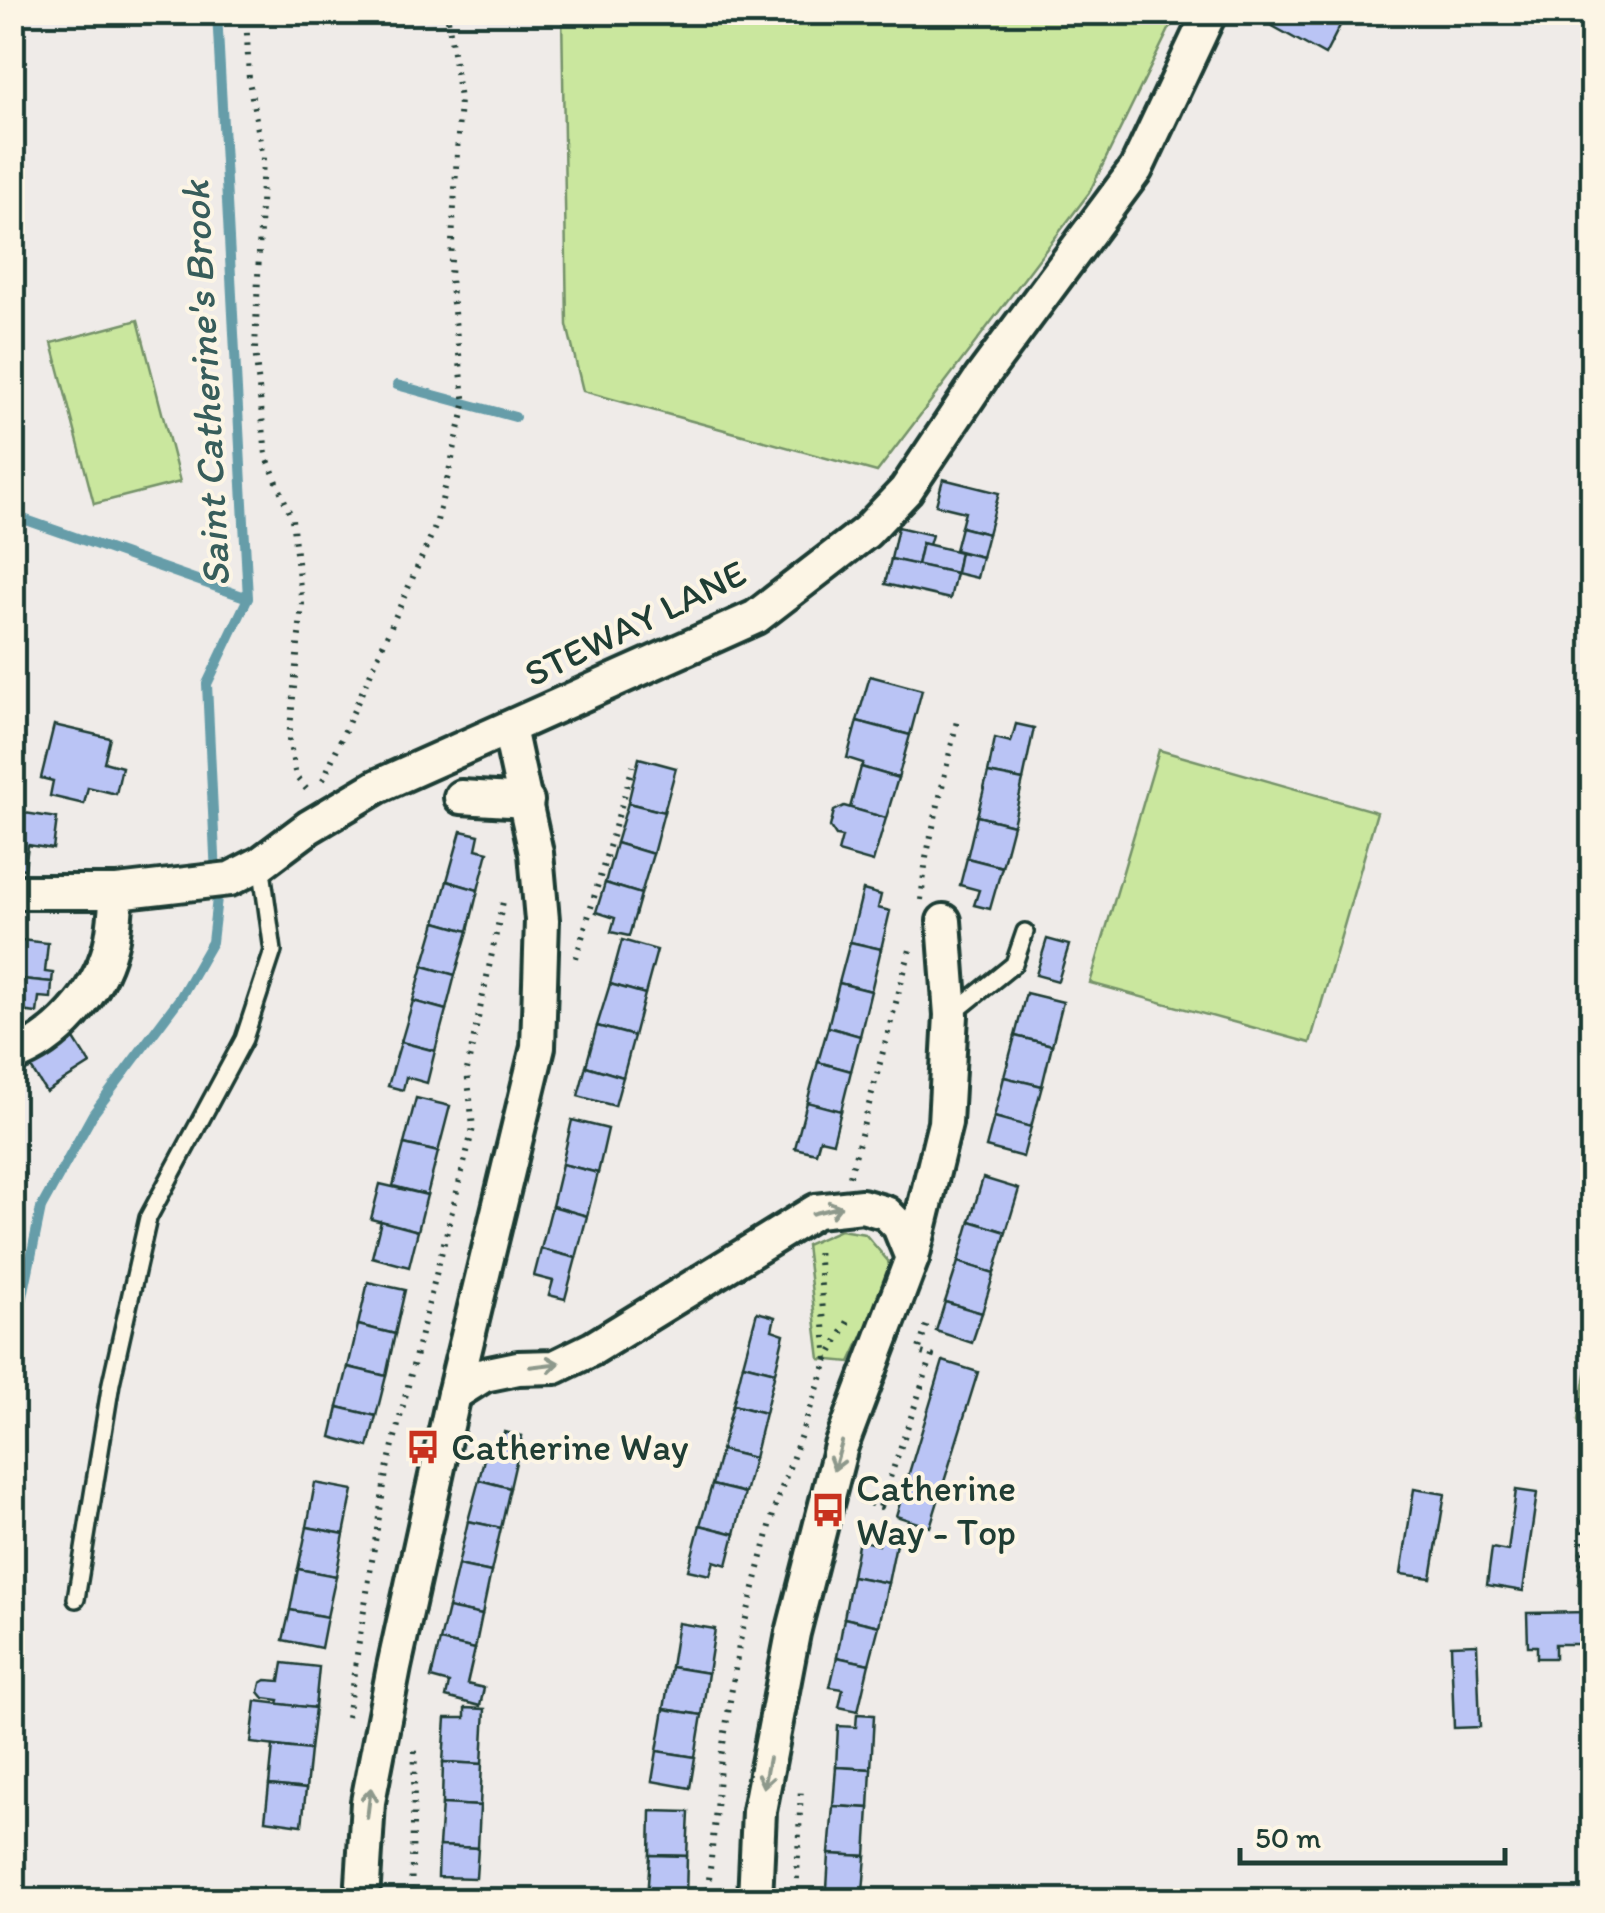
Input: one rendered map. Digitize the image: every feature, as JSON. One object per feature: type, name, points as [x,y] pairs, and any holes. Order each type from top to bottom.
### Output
[{"type":"street","name":"STEWAY LANE","points":[[12,892],[117,892],[230,879],[378,786],[756,616],[890,509],[980,378],[1136,169],[1210,12]]},
{"type":"street","points":[[362,1900],[368,1802],[454,1394],[538,1047],[542,920],[536,853],[509,728]]},
{"type":"street","points":[[461,797],[527,801]]},
{"type":"street","points":[[12,1056],[58,1030],[96,981],[110,948],[117,892]]},
{"type":"street","points":[[754,1900],[759,1811],[792,1633],[840,1446],[912,1258],[945,1124],[952,1015],[926,920]]},
{"type":"street","points":[[454,1394],[484,1375],[518,1368],[555,1367],[592,1349],[829,1209],[862,1206],[886,1213],[899,1226],[912,1258]]},
{"type":"lane","points":[[76,1599],[111,1382],[148,1218],[244,1040],[274,951],[261,862]]},
{"type":"lane","points":[[952,1015],[1014,964],[1025,932]]},
{"type":"path","points":[[246,12],[248,81],[263,156],[254,350],[266,454],[292,519],[302,604],[289,739],[296,777],[312,796],[372,674],[436,525],[465,405],[450,278],[460,99],[446,12]]},
{"type":"path","points":[[708,1900],[721,1757],[739,1645],[775,1507],[826,1362],[829,1209],[926,920],[926,858],[958,716]]},
{"type":"path","points":[[574,963],[632,766]]},
{"type":"path","points":[[345,1733],[386,1474],[473,1128],[467,1070],[508,879]]},
{"type":"path","points":[[858,1520],[863,1502],[880,1506],[932,1356],[918,1352],[929,1318]]},
{"type":"path","points":[[1584,1500],[1580,1587],[1582,1593],[1592,1596]]},
{"type":"path","points":[[411,1900],[415,1746]]},
{"type":"path","points":[[796,1900],[802,1772]]},
{"type":"green space","points":[[562,12],[1177,13],[1089,193],[877,472],[583,391],[567,325]]},
{"type":"green space","points":[[138,320],[180,482],[94,504],[52,343]]},
{"type":"green space","points":[[1159,750],[1377,812],[1310,1043],[1090,983]]},
{"type":"green space","points":[[840,1230],[865,1234],[888,1261],[891,1275],[850,1362],[820,1359],[806,1245]]},
{"type":"green space","points":[[1592,1340],[1592,1470],[1578,1420]]},
{"type":"building","points":[[1247,12],[1347,12],[1325,55]]},
{"type":"building","points":[[943,479],[999,493],[988,534],[961,527],[965,512],[936,505]]},
{"type":"building","points":[[898,527],[932,535],[929,545],[922,543],[917,565],[891,559]]},
{"type":"building","points":[[961,527],[988,534],[982,557],[955,550]]},
{"type":"building","points":[[922,543],[960,552],[956,573],[917,565]]},
{"type":"building","points":[[960,552],[982,557],[977,578],[956,573]]},
{"type":"building","points":[[891,559],[956,573],[950,599],[885,584]]},
{"type":"building","points":[[870,676],[922,690],[910,735],[857,721]]},
{"type":"building","points":[[857,721],[910,735],[898,778],[861,767],[863,763],[847,758]]},
{"type":"building","points":[[1016,724],[1034,728],[1023,780],[988,773],[995,738],[1011,742]]},
{"type":"building","points":[[54,725],[110,738],[104,762],[122,767],[116,794],[88,787],[84,804],[50,796],[53,781],[41,778]]},
{"type":"building","points":[[639,758],[676,768],[664,812],[628,803]]},
{"type":"building","points":[[861,767],[898,778],[886,818],[850,808]]},
{"type":"building","points":[[988,773],[1023,780],[1013,825],[977,816]]},
{"type":"building","points":[[628,803],[664,812],[653,854],[616,843]]},
{"type":"building","points":[[844,806],[886,818],[873,862],[838,852],[842,837],[836,836],[830,827],[834,811]]},
{"type":"building","points":[[12,811],[57,818],[53,849],[28,845],[25,869],[12,867]]},
{"type":"building","points":[[977,816],[1013,825],[1002,867],[967,858]]},
{"type":"building","points":[[461,831],[479,835],[476,849],[488,852],[478,890],[447,881]]},
{"type":"building","points":[[616,843],[653,854],[641,894],[605,883]]},
{"type":"building","points":[[967,858],[1002,867],[990,909],[974,905],[979,890],[960,885]]},
{"type":"building","points":[[447,881],[478,890],[468,931],[436,922]]},
{"type":"building","points":[[605,883],[641,894],[629,936],[611,932],[615,918],[596,912]]},
{"type":"building","points":[[863,890],[881,895],[878,908],[890,911],[881,949],[850,942]]},
{"type":"building","points":[[436,922],[468,931],[455,975],[423,966]]},
{"type":"building","points":[[12,939],[48,943],[45,972],[53,973],[52,982],[12,978]]},
{"type":"building","points":[[1047,939],[1069,945],[1058,981],[1036,975]]},
{"type":"building","points":[[622,940],[657,950],[645,994],[610,984]]},
{"type":"building","points":[[850,942],[881,949],[871,991],[839,983]]},
{"type":"building","points":[[423,966],[455,975],[446,1010],[413,1001]]},
{"type":"building","points":[[12,978],[52,982],[51,998],[39,997],[37,1013],[12,1010]]},
{"type":"building","points":[[839,983],[871,991],[860,1036],[828,1027]]},
{"type":"building","points":[[610,984],[645,994],[634,1036],[597,1026]]},
{"type":"building","points":[[1026,993],[1063,1002],[1052,1045],[1015,1036]]},
{"type":"building","points":[[413,1001],[446,1010],[435,1051],[401,1042]]},
{"type":"building","points":[[597,1026],[634,1036],[623,1077],[586,1066]]},
{"type":"building","points":[[828,1027],[860,1036],[851,1071],[818,1062]]},
{"type":"building","points":[[71,1034],[90,1064],[46,1092],[28,1063]]},
{"type":"building","points":[[1015,1036],[1052,1045],[1042,1086],[1004,1077]]},
{"type":"building","points":[[401,1042],[435,1051],[427,1083],[406,1077],[403,1090],[388,1086]]},
{"type":"building","points":[[818,1062],[851,1071],[841,1111],[807,1102]]},
{"type":"building","points":[[586,1066],[623,1077],[615,1106],[578,1096]]},
{"type":"building","points":[[1004,1077],[1042,1086],[1031,1127],[994,1117]]},
{"type":"building","points":[[416,1098],[450,1106],[438,1152],[404,1144]]},
{"type":"building","points":[[807,1102],[841,1111],[833,1142],[820,1139],[816,1153],[795,1148]]},
{"type":"building","points":[[994,1117],[1031,1127],[1023,1157],[986,1147]]},
{"type":"building","points":[[572,1120],[608,1129],[598,1173],[562,1164]]},
{"type":"building","points":[[404,1144],[438,1152],[427,1195],[393,1186]]},
{"type":"building","points":[[562,1164],[598,1173],[587,1216],[552,1206]]},
{"type":"building","points":[[983,1178],[1019,1189],[1006,1232],[970,1221]]},
{"type":"building","points":[[380,1184],[427,1195],[418,1231],[371,1219]]},
{"type":"building","points":[[552,1206],[587,1216],[576,1258],[541,1249]]},
{"type":"building","points":[[381,1221],[418,1231],[409,1267],[372,1257]]},
{"type":"building","points":[[970,1221],[1006,1232],[994,1273],[958,1262]]},
{"type":"building","points":[[541,1249],[576,1258],[565,1299],[549,1295],[553,1281],[534,1276]]},
{"type":"building","points":[[958,1262],[994,1273],[982,1313],[945,1302]]},
{"type":"building","points":[[368,1282],[405,1290],[395,1334],[358,1325]]},
{"type":"building","points":[[945,1302],[982,1313],[972,1343],[936,1331]]},
{"type":"building","points":[[757,1312],[775,1317],[772,1330],[784,1334],[775,1372],[743,1364]]},
{"type":"building","points":[[358,1325],[395,1334],[386,1376],[348,1367]]},
{"type":"building","points":[[943,1361],[978,1372],[930,1527],[896,1516]]},
{"type":"building","points":[[743,1364],[775,1372],[765,1413],[733,1405]]},
{"type":"building","points":[[348,1367],[386,1376],[376,1416],[338,1407]]},
{"type":"building","points":[[733,1405],[765,1413],[754,1458],[721,1450]]},
{"type":"building","points":[[338,1407],[376,1416],[368,1447],[331,1437]]},
{"type":"building","points":[[504,1432],[522,1436],[510,1488],[479,1480],[488,1442],[501,1445]]},
{"type":"building","points":[[721,1450],[754,1458],[745,1493],[712,1485]]},
{"type":"building","points":[[479,1480],[510,1488],[501,1528],[468,1521]]},
{"type":"building","points":[[315,1483],[353,1490],[344,1534],[307,1527]]},
{"type":"building","points":[[712,1485],[745,1493],[735,1534],[700,1525]]},
{"type":"building","points":[[1414,1489],[1445,1494],[1431,1578],[1401,1574]]},
{"type":"building","points":[[1516,1490],[1537,1493],[1523,1591],[1487,1585],[1492,1548],[1508,1551]]},
{"type":"building","points":[[468,1521],[501,1528],[491,1572],[458,1565]]},
{"type":"building","points":[[700,1525],[735,1534],[727,1565],[714,1561],[710,1575],[688,1570]]},
{"type":"building","points":[[883,1526],[899,1529],[888,1583],[852,1576],[859,1540],[879,1545]]},
{"type":"building","points":[[307,1527],[344,1534],[336,1576],[298,1569]]},
{"type":"building","points":[[458,1565],[491,1572],[482,1615],[448,1608]]},
{"type":"building","points":[[298,1569],[336,1576],[327,1617],[290,1610]]},
{"type":"building","points":[[852,1576],[888,1583],[879,1626],[844,1618]]},
{"type":"building","points":[[448,1608],[482,1615],[475,1649],[440,1641]]},
{"type":"building","points":[[290,1610],[327,1617],[321,1648],[283,1640]]},
{"type":"building","points":[[1592,1612],[1592,1644],[1555,1644],[1555,1658],[1537,1658],[1537,1646],[1528,1646],[1527,1613]]},
{"type":"building","points":[[844,1618],[879,1626],[869,1664],[837,1657]]},
{"type":"building","points":[[678,1623],[715,1629],[708,1673],[671,1667]]},
{"type":"building","points":[[440,1641],[475,1649],[467,1684],[484,1688],[480,1706],[446,1697],[449,1683],[431,1678]]},
{"type":"building","points":[[1477,1644],[1480,1727],[1454,1728],[1451,1645]]},
{"type":"building","points":[[837,1657],[869,1664],[858,1711],[839,1707],[843,1689],[830,1687]]},
{"type":"building","points":[[283,1663],[319,1667],[315,1708],[278,1704],[279,1700],[264,1698],[259,1692],[266,1680],[280,1681]]},
{"type":"building","points":[[671,1667],[708,1673],[702,1715],[664,1709]]},
{"type":"building","points":[[256,1701],[315,1708],[310,1750],[251,1743]]},
{"type":"building","points":[[465,1708],[485,1709],[482,1764],[443,1762],[446,1718],[465,1718]]},
{"type":"building","points":[[664,1709],[702,1715],[695,1757],[657,1751]]},
{"type":"building","points":[[857,1714],[874,1715],[871,1769],[836,1767],[838,1726],[856,1727]]},
{"type":"building","points":[[273,1746],[310,1750],[306,1789],[269,1785]]},
{"type":"building","points":[[657,1751],[695,1757],[690,1788],[652,1781]]},
{"type":"building","points":[[443,1762],[482,1764],[480,1806],[442,1804]]},
{"type":"building","points":[[836,1767],[871,1769],[869,1808],[833,1806]]},
{"type":"building","points":[[269,1785],[306,1789],[302,1825],[265,1820]]},
{"type":"building","points":[[442,1804],[480,1806],[478,1848],[439,1846]]},
{"type":"building","points":[[833,1806],[869,1808],[866,1856],[829,1854]]},
{"type":"building","points":[[651,1811],[689,1812],[687,1856],[650,1855]]},
{"type":"building","points":[[439,1846],[478,1848],[476,1878],[438,1877]]},
{"type":"building","points":[[829,1854],[866,1856],[863,1892],[827,1889]]},
{"type":"building","points":[[650,1855],[687,1856],[686,1899],[647,1898]]},
{"type":"building","points":[[827,1889],[863,1892],[863,1900],[826,1900]]},
{"type":"waterway","name":"Saint Catherine's Brook","points":[[12,1350],[41,1208],[93,1114],[180,998],[212,942],[217,898],[207,684],[248,598],[217,12]]},
{"type":"waterway","points":[[397,385],[515,417]]},
{"type":"waterway","points":[[12,515],[248,598]]},
{"type":"place","name":"Catherine Way","points":[[423,1447]]},
{"type":"place","name":"Catherine Way - Top","points":[[828,1510]]}]
